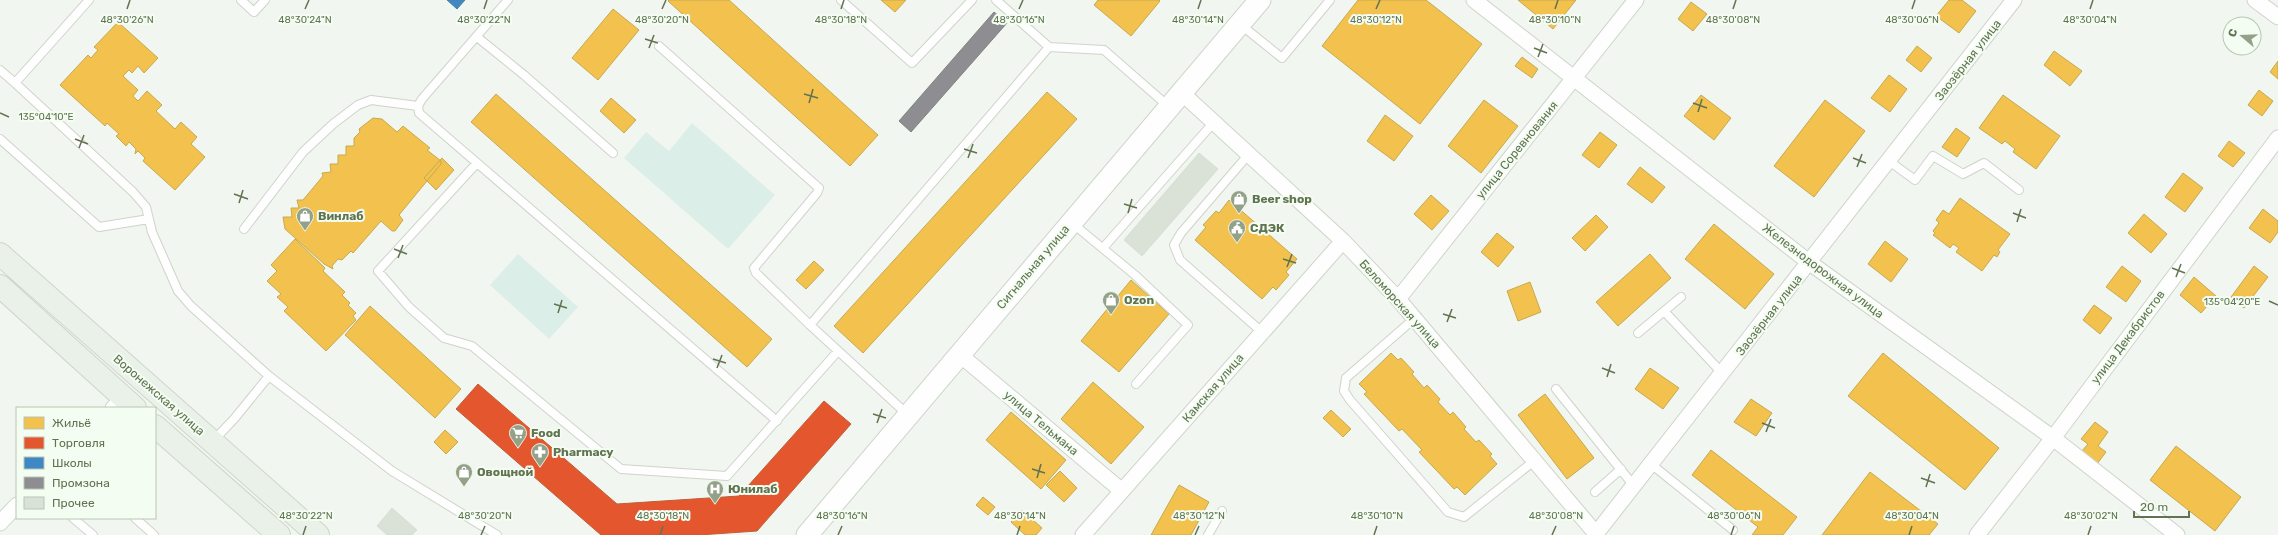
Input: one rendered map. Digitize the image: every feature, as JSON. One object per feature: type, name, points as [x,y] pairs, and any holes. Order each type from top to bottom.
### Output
[{"type":"main road","name":"Воронежская улица","points":[[0,254],[318,535]]},
{"type":"main road","name":"Воронежская улица","points":[[0,286],[124,405]]},
{"type":"main road","points":[[156,427],[279,535]]},
{"type":"street","name":"Сигнальная улица","points":[[807,535],[959,354],[1177,101],[1260,0]]},
{"type":"street","name":"Железнодорожная улица","points":[[1474,0],[1810,263],[2053,438],[2177,535]]},
{"type":"street","name":"улица Соревнования","points":[[1398,300],[1636,0]]},
{"type":"street","name":"Заозёрная улица","points":[[1596,535],[2014,0]]},
{"type":"street","points":[[2255,0],[2278,17]]},
{"type":"street","name":"Беломорская улица","points":[[1177,101],[1214,122],[1343,241],[1415,318],[1596,535]]},
{"type":"street","name":"улица Декабристов","points":[[1977,535],[2053,438],[2278,138]]},
{"type":"street","name":"Камская улица","points":[[1083,535],[1343,241]]},
{"type":"street","name":"улица Тельмана","points":[[959,354],[1122,491]]},
{"type":"street","points":[[0,523],[16,506]]},
{"type":"lane","points":[[15,83],[89,0]]},
{"type":"lane","points":[[241,0],[254,12],[265,0]]},
{"type":"lane","points":[[418,106],[422,99],[508,0]]},
{"type":"lane","points":[[841,0],[912,64],[972,0]]},
{"type":"lane","points":[[996,0],[1049,47],[1104,50],[1177,101]]},
{"type":"lane","points":[[1240,24],[1282,58],[1330,0]]},
{"type":"lane","points":[[477,37],[524,75],[613,152]]},
{"type":"lane","points":[[659,46],[819,188],[817,193],[754,268],[756,274],[908,415]]},
{"type":"lane","points":[[810,325],[1049,47]]},
{"type":"lane","points":[[0,70],[133,192],[146,207],[152,232],[178,292],[191,306],[269,376],[392,471],[497,535]]},
{"type":"lane","points":[[244,229],[302,152],[333,124],[358,105],[371,100],[418,106]]},
{"type":"lane","points":[[418,106],[423,118],[777,421]]},
{"type":"lane","points":[[1103,248],[1214,122]]},
{"type":"lane","points":[[0,139],[99,227],[149,219]]},
{"type":"lane","points":[[1248,154],[1181,233],[1174,245],[1180,260],[1262,332]]},
{"type":"lane","points":[[1889,161],[1915,180],[1933,156],[1963,174],[1984,163],[2019,190]]},
{"type":"lane","points":[[476,164],[378,271],[409,307],[444,338],[472,346],[621,469],[727,476],[838,351]]},
{"type":"lane","points":[[1072,222],[1188,325],[1136,384]]},
{"type":"lane","points":[[1638,333],[1681,297]]},
{"type":"lane","points":[[1664,311],[1722,374]]},
{"type":"lane","points":[[1415,318],[1346,378],[1344,391],[1350,400],[1448,512],[1464,517],[1534,461]]},
{"type":"lane","points":[[212,441],[234,419],[269,376]]},
{"type":"lane","points":[[1556,389],[1634,486]]},
{"type":"lane","points":[[1651,464],[1733,530]]},
{"type":"lane","points":[[1595,492],[1621,469]]},
{"type":"lane","points":[[1208,535],[1222,511]]},
{"type":"lane","points":[[74,519],[93,535]]},
{"type":"lane","points":[[136,519],[154,535]]},
{"type":"shaded area","points":[[692,123],[775,195],[728,249],[624,158],[646,132],[669,151]]},
{"type":"shaded area","points":[[518,254],[578,307],[549,339],[490,285]]},
{"type":"building: Жильё","points":[[729,0],[878,135],[850,166],[668,1]]},
{"type":"building: Жильё","points":[[881,0],[906,0],[895,12]]},
{"type":"building: Жильё","points":[[1098,0],[1160,1],[1131,36],[1094,5]]},
{"type":"building: Жильё","points":[[1358,0],[1426,0],[1482,44],[1420,124],[1322,46]]},
{"type":"building: Жильё","points":[[1518,0],[1576,0],[1553,29]]},
{"type":"building: Жильё","points":[[1949,0],[1962,0],[1976,11],[1959,33],[1936,16]]},
{"type":"building: Жильё","points":[[1691,2],[1707,14],[1693,31],[1678,19]]},
{"type":"building: Жильё","points":[[613,9],[639,30],[598,80],[572,58]]},
{"type":"building: Жильё","points":[[118,22],[158,58],[144,73],[138,66],[132,73],[129,70],[123,76],[138,90],[133,96],[138,101],[147,91],[162,105],[156,111],[175,129],[181,122],[197,137],[191,144],[205,157],[175,190],[143,161],[145,158],[138,151],[135,154],[136,149],[129,142],[126,146],[116,136],[119,134],[107,123],[105,126],[60,85],[88,55],[91,58],[98,50],[94,47]]},
{"type":"building: Жильё","points":[[1917,46],[1932,58],[1921,72],[1906,60]]},
{"type":"building: Жильё","points":[[2054,51],[2082,71],[2070,86],[2044,65]]},
{"type":"building: Жильё","points":[[1522,57],[1538,69],[1532,78],[1515,66]]},
{"type":"building: Жильё","points":[[2278,61],[2278,79],[2270,72]]},
{"type":"building: Жильё","points":[[1889,75],[1907,89],[1890,112],[1871,98]]},
{"type":"building: Жильё","points":[[2259,90],[2273,101],[2262,116],[2248,105]]},
{"type":"building: Жильё","points":[[1047,92],[1077,119],[863,353],[834,326]]},
{"type":"building: Жильё","points":[[496,94],[772,339],[747,367],[471,122]]},
{"type":"building: Жильё","points":[[1701,95],[1731,118],[1714,140],[1684,116]]},
{"type":"building: Жильё","points":[[2003,95],[2060,136],[2036,169],[2013,152],[2015,149],[2005,141],[2002,144],[1979,128]]},
{"type":"building: Жильё","points":[[611,98],[636,120],[624,133],[600,111]]},
{"type":"building: Жильё","points":[[1484,100],[1518,126],[1481,173],[1448,146]]},
{"type":"building: Жильё","points":[[1825,100],[1865,131],[1814,197],[1774,166]]},
{"type":"building: Жильё","points":[[1385,115],[1413,136],[1394,161],[1367,141]]},
{"type":"building: Жильё","points":[[373,118],[382,119],[397,132],[403,126],[430,148],[427,150],[441,161],[441,164],[399,215],[403,220],[395,231],[392,231],[381,221],[353,253],[351,251],[342,260],[338,259],[332,266],[333,269],[324,264],[285,229],[283,217],[292,217],[291,208],[299,208],[297,200],[303,200],[323,176],[322,173],[331,172],[330,164],[338,164],[338,155],[346,155],[346,146],[354,146],[354,138],[360,132],[359,129]]},
{"type":"building: Жильё","points":[[1956,128],[1970,138],[1957,157],[1942,147]]},
{"type":"building: Жильё","points":[[1600,132],[1617,145],[1599,168],[1582,155]]},
{"type":"building: Жильё","points":[[2229,141],[2245,153],[2233,167],[2218,156]]},
{"type":"building: Жильё","points":[[442,158],[454,170],[436,190],[424,178]]},
{"type":"building: Жильё","points":[[1640,167],[1665,187],[1652,203],[1627,184]]},
{"type":"building: Жильё","points":[[2183,173],[2203,188],[2185,212],[2165,197]]},
{"type":"building: Жильё","points":[[1431,195],[1449,211],[1432,230],[1414,214]]},
{"type":"building: Жильё","points":[[1960,198],[2010,234],[1998,250],[2000,252],[1997,257],[1994,255],[1982,271],[1956,252],[1959,248],[1953,244],[1950,248],[1933,235],[1935,233],[1933,231],[1939,223],[1936,220],[1943,210],[1949,214]]},
{"type":"building: Жильё","points":[[1229,200],[1297,259],[1286,272],[1289,275],[1276,290],[1273,287],[1262,299],[1195,240],[1206,227],[1203,225],[1216,211],[1219,213]]},
{"type":"building: Жильё","points":[[2263,209],[2278,221],[2278,232],[2270,243],[2249,228]]},
{"type":"building: Жильё","points":[[2144,214],[2167,234],[2151,253],[2128,233]]},
{"type":"building: Жильё","points":[[1596,215],[1608,227],[1585,251],[1572,238]]},
{"type":"building: Жильё","points":[[1714,224],[1774,274],[1745,309],[1685,259]]},
{"type":"building: Жильё","points":[[1497,233],[1514,247],[1498,267],[1481,252]]},
{"type":"building: Жильё","points":[[295,239],[325,268],[323,271],[345,292],[342,295],[350,303],[348,305],[356,313],[353,316],[356,320],[326,351],[284,311],[288,307],[277,297],[281,294],[267,281],[277,271],[271,265]]},
{"type":"building: Жильё","points":[[1885,241],[1908,259],[1891,282],[1868,264]]},
{"type":"building: Жильё","points":[[1650,254],[1671,278],[1618,326],[1596,302]]},
{"type":"building: Жильё","points":[[814,261],[824,270],[806,289],[796,280]]},
{"type":"building: Жильё","points":[[2122,266],[2141,281],[2126,302],[2106,287]]},
{"type":"building: Жильё","points":[[2254,266],[2268,277],[2244,308],[2231,297]]},
{"type":"building: Жильё","points":[[2194,277],[2216,296],[2201,313],[2180,295]]},
{"type":"building: Жильё","points":[[1131,280],[1169,314],[1119,372],[1081,341]]},
{"type":"building: Жильё","points":[[1530,282],[1541,312],[1518,321],[1507,291]]},
{"type":"building: Жильё","points":[[2094,305],[2112,318],[2100,334],[2083,320]]},
{"type":"building: Жильё","points":[[370,306],[461,389],[435,418],[345,335]]},
{"type":"building: Жильё","points":[[1391,353],[1398,360],[1401,358],[1414,372],[1412,374],[1424,388],[1427,385],[1440,399],[1438,402],[1450,415],[1453,412],[1466,427],[1464,429],[1476,442],[1479,440],[1492,454],[1490,456],[1497,464],[1465,495],[1457,487],[1454,489],[1419,452],[1422,450],[1402,429],[1399,431],[1364,394],[1367,392],[1359,384]]},
{"type":"building: Жильё","points":[[1883,353],[1999,448],[1965,490],[1848,396]]},
{"type":"building: Жильё","points":[[1650,368],[1679,388],[1663,409],[1635,389]]},
{"type":"building: Жильё","points":[[1093,382],[1144,427],[1111,464],[1061,419]]},
{"type":"building: Жильё","points":[[1545,394],[1594,458],[1567,479],[1518,415]]},
{"type":"building: Жильё","points":[[1751,399],[1772,413],[1756,436],[1734,422]]},
{"type":"building: Жильё","points":[[1331,410],[1351,429],[1343,437],[1323,418]]},
{"type":"building: Жильё","points":[[1011,412],[1066,460],[1041,489],[986,440]]},
{"type":"building: Жильё","points":[[2095,422],[2108,432],[2098,446],[2106,452],[2097,464],[2081,452],[2088,444],[2081,439]]},
{"type":"building: Жильё","points":[[445,430],[458,442],[446,454],[434,442]]},
{"type":"building: Жильё","points":[[2176,446],[2241,497],[2215,531],[2150,480]]},
{"type":"building: Жильё","points":[[1711,450],[1797,517],[1783,535],[1752,535],[1758,527],[1692,475]]},
{"type":"building: Жильё","points":[[1060,471],[1077,488],[1064,502],[1046,485]]},
{"type":"building: Жильё","points":[[1870,472],[1938,524],[1929,535],[1822,535]]},
{"type":"building: Жильё","points":[[1179,485],[1209,502],[1191,535],[1151,535]]},
{"type":"building: Жильё","points":[[983,497],[995,507],[988,515],[976,505]]},
{"type":"building: Жильё","points":[[1022,510],[1042,528],[1036,535],[1025,535],[1011,522]]},
{"type":"building: Торговля","points":[[478,384],[617,504],[739,496],[824,401],[851,424],[757,531],[699,535],[601,535],[456,409]]},
{"type":"building: Школы","points":[[447,0],[465,0],[457,9]]},
{"type":"building: Промзона","points":[[994,12],[1007,23],[911,132],[899,121]]},
{"type":"building: Прочее","points":[[1199,153],[1218,169],[1142,256],[1124,240]]},
{"type":"building: Прочее","points":[[392,508],[417,530],[412,535],[387,535],[377,526]]},
{"type":"place","name":"Beer shop","points":[[1239,214]]},
{"type":"place","name":"Винлаб","points":[[305,231]]},
{"type":"place","name":"СДЭК","points":[[1237,243]]},
{"type":"place","name":"Ozon","points":[[1111,315]]},
{"type":"place","name":"Food","points":[[518,448]]},
{"type":"place","name":"Pharmacy","points":[[540,467]]},
{"type":"place","name":"Овощной","points":[[464,487]]},
{"type":"place","name":"Юнилаб","points":[[715,504]]}]
